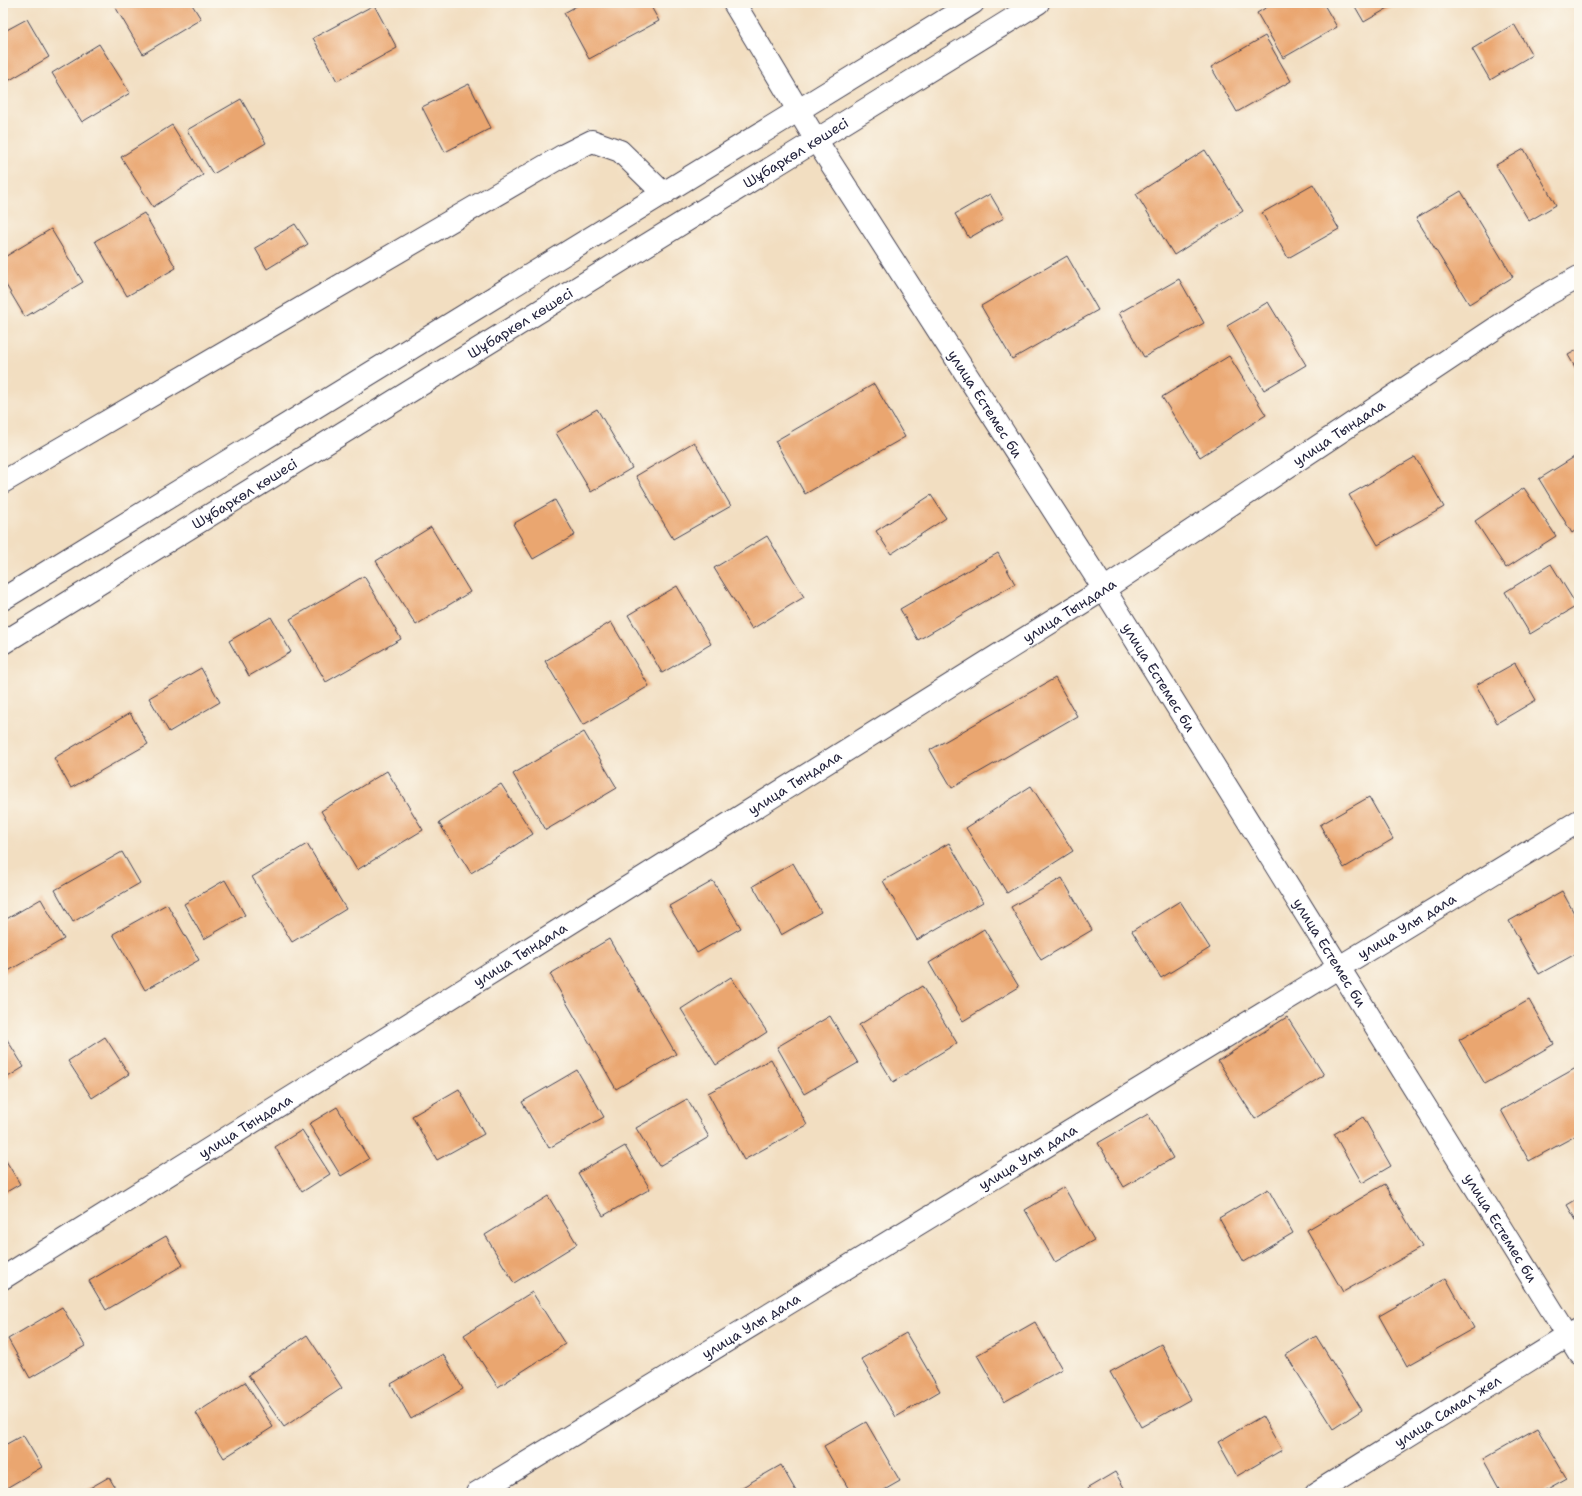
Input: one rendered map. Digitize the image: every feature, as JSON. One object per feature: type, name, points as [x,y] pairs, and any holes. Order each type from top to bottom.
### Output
[{"type":"street","name":"улица Естемес би","points":[[734,3],[816,140],[1104,589],[1340,968],[1575,1340]]},
{"type":"street","points":[[3,600],[973,3]]},
{"type":"street","name":"Шұбаркөл көшесі","points":[[3,643],[1038,3]]},
{"type":"street","points":[[3,482],[564,155],[592,141],[620,151],[664,194]]},
{"type":"street","name":"улица Тындала","points":[[3,1278],[1104,589],[1541,298],[1579,277]]},
{"type":"street","name":"улица Улы дала","points":[[477,1493],[1579,822]]},
{"type":"street","name":"улица Самал жел","points":[[1316,1493],[1575,1340]]},
{"type":"building","points":[[113,3],[191,3],[201,19],[143,54]]},
{"type":"building","points":[[582,3],[649,3],[659,21],[589,59],[564,13]]},
{"type":"building","points":[[1274,3],[1323,3],[1337,27],[1283,58],[1257,13]]},
{"type":"building","points":[[1353,3],[1397,3],[1364,22]]},
{"type":"building","points":[[374,5],[397,48],[337,81],[313,38]]},
{"type":"building","points":[[27,19],[49,57],[3,84],[3,32]]},
{"type":"building","points":[[1514,24],[1532,55],[1490,80],[1472,49]]},
{"type":"building","points":[[1265,36],[1291,81],[1237,112],[1211,67]]},
{"type":"building","points":[[99,44],[130,93],[82,122],[52,73]]},
{"type":"building","points":[[469,84],[491,128],[445,152],[422,107]]},
{"type":"building","points":[[241,99],[266,143],[213,174],[187,130]]},
{"type":"building","points":[[172,125],[203,175],[153,207],[121,157]]},
{"type":"building","points":[[1524,149],[1556,205],[1529,221],[1496,165]]},
{"type":"building","points":[[1205,150],[1243,211],[1174,255],[1136,194]]},
{"type":"building","points":[[1313,184],[1339,229],[1288,258],[1262,213]]},
{"type":"building","points":[[1461,191],[1513,277],[1469,304],[1416,218]]},
{"type":"building","points":[[990,194],[1004,218],[969,238],[955,214]]},
{"type":"building","points":[[144,213],[176,268],[127,296],[95,241]]},
{"type":"building","points":[[295,224],[308,244],[267,269],[255,248]]},
{"type":"building","points":[[51,229],[83,282],[25,317],[3,280],[3,258]]},
{"type":"building","points":[[1067,256],[1098,310],[1012,359],[981,306]]},
{"type":"building","points":[[1179,279],[1204,323],[1144,357],[1119,313]]},
{"type":"building","points":[[1268,302],[1306,365],[1264,390],[1227,326]]},
{"type":"building","points":[[1579,349],[1579,374],[1568,355]]},
{"type":"building","points":[[1229,356],[1266,415],[1200,457],[1162,397]]},
{"type":"building","points":[[874,384],[905,437],[805,494],[775,441]]},
{"type":"building","points":[[597,409],[632,468],[591,492],[556,433]]},
{"type":"building","points":[[694,442],[731,506],[673,539],[636,476]]},
{"type":"building","points":[[1579,454],[1579,528],[1572,533],[1539,479]]},
{"type":"building","points":[[1415,457],[1444,507],[1378,545],[1349,495]]},
{"type":"building","points":[[1524,488],[1556,536],[1506,568],[1475,521]]},
{"type":"building","points":[[931,495],[946,518],[891,554],[876,531]]},
{"type":"building","points":[[555,500],[575,535],[533,559],[513,524]]},
{"type":"building","points":[[431,527],[470,592],[416,625],[376,561]]},
{"type":"building","points":[[767,536],[804,597],[752,629],[714,568]]},
{"type":"building","points":[[998,553],[1015,584],[918,640],[900,609]]},
{"type":"building","points":[[1551,564],[1577,606],[1530,634],[1505,592]]},
{"type":"building","points":[[364,576],[401,639],[326,682],[290,619]]},
{"type":"building","points":[[677,586],[711,644],[662,673],[628,615]]},
{"type":"building","points":[[271,617],[291,652],[249,676],[229,641]]},
{"type":"building","points":[[611,622],[649,686],[583,725],[545,661]]},
{"type":"building","points":[[1515,663],[1536,700],[1497,723],[1476,685]]},
{"type":"building","points":[[201,668],[220,702],[169,732],[149,698]]},
{"type":"building","points":[[1055,678],[1077,716],[952,788],[930,750]]},
{"type":"building","points":[[130,713],[148,744],[71,788],[54,758]]},
{"type":"building","points":[[584,732],[617,788],[546,830],[513,774]]},
{"type":"building","points":[[387,771],[423,830],[357,870],[321,811]]},
{"type":"building","points":[[501,784],[533,834],[471,873],[439,823]]},
{"type":"building","points":[[1031,786],[1073,851],[1007,893],[966,828]]},
{"type":"building","points":[[1369,797],[1393,839],[1344,868],[1320,825]]},
{"type":"building","points":[[949,843],[983,902],[917,940],[883,881]]},
{"type":"building","points":[[307,844],[346,909],[292,942],[252,877]]},
{"type":"building","points":[[122,852],[140,883],[73,922],[55,890]]},
{"type":"building","points":[[793,863],[821,912],[781,935],[753,886]]},
{"type":"building","points":[[1062,878],[1092,930],[1041,960],[1011,907]]},
{"type":"building","points":[[225,880],[245,915],[204,939],[184,904]]},
{"type":"building","points":[[713,881],[741,928],[697,953],[669,906]]},
{"type":"building","points":[[1562,891],[1579,922],[1579,952],[1539,974],[1509,921]]},
{"type":"building","points":[[41,899],[64,939],[3,974],[3,921]]},
{"type":"building","points":[[1180,901],[1210,948],[1161,978],[1132,931]]},
{"type":"building","points":[[167,904],[199,960],[145,990],[113,934]]},
{"type":"building","points":[[984,929],[1019,987],[963,1021],[929,963]]},
{"type":"building","points":[[609,939],[676,1054],[616,1089],[550,974]]},
{"type":"building","points":[[731,977],[767,1032],[716,1065],[681,1009]]},
{"type":"building","points":[[922,986],[957,1043],[893,1082],[859,1025]]},
{"type":"building","points":[[1529,1000],[1554,1044],[1485,1084],[1459,1040]]},
{"type":"building","points":[[830,1016],[858,1063],[804,1094],[777,1047]]},
{"type":"building","points":[[1287,1017],[1324,1075],[1255,1119],[1218,1061]]},
{"type":"building","points":[[3,1033],[24,1067],[3,1080]]},
{"type":"building","points":[[105,1037],[129,1074],[92,1098],[68,1061]]},
{"type":"building","points":[[771,1059],[807,1125],[744,1160],[708,1093]]},
{"type":"building","points":[[1576,1068],[1579,1074],[1579,1134],[1529,1161],[1501,1110]]},
{"type":"building","points":[[577,1070],[604,1117],[549,1148],[522,1102]]},
{"type":"building","points":[[459,1089],[484,1134],[437,1160],[412,1116]]},
{"type":"building","points":[[687,1099],[709,1137],[659,1166],[636,1128]]},
{"type":"building","points":[[337,1107],[369,1159],[341,1176],[309,1124]]},
{"type":"building","points":[[1148,1114],[1173,1158],[1124,1187],[1098,1143]]},
{"type":"building","points":[[1363,1117],[1391,1166],[1362,1183],[1334,1134]]},
{"type":"building","points":[[302,1130],[330,1174],[302,1192],[275,1147]]},
{"type":"building","points":[[625,1146],[650,1189],[603,1216],[578,1173]]},
{"type":"building","points":[[3,1156],[20,1184],[3,1194]]},
{"type":"building","points":[[1385,1184],[1422,1247],[1343,1292],[1307,1230]]},
{"type":"building","points":[[1064,1187],[1094,1240],[1055,1262],[1025,1210]]},
{"type":"building","points":[[1268,1189],[1293,1233],[1244,1262],[1219,1218]]},
{"type":"building","points":[[548,1196],[577,1244],[514,1283],[485,1235]]},
{"type":"building","points":[[1579,1198],[1579,1225],[1567,1205]]},
{"type":"building","points":[[166,1236],[183,1265],[106,1310],[89,1281]]},
{"type":"building","points":[[1446,1278],[1474,1328],[1407,1366],[1379,1316]]},
{"type":"building","points":[[532,1292],[565,1344],[498,1387],[464,1335]]},
{"type":"building","points":[[62,1307],[85,1346],[30,1378],[8,1339]]},
{"type":"building","points":[[1035,1322],[1062,1369],[1004,1402],[977,1355]]},
{"type":"building","points":[[906,1333],[940,1391],[896,1417],[861,1359]]},
{"type":"building","points":[[307,1335],[342,1388],[284,1427],[248,1375]]},
{"type":"building","points":[[1316,1336],[1362,1410],[1333,1429],[1286,1355]]},
{"type":"building","points":[[1161,1344],[1191,1399],[1141,1427],[1110,1372]]},
{"type":"building","points":[[443,1354],[463,1389],[411,1419],[391,1384]]},
{"type":"building","points":[[245,1382],[273,1427],[224,1458],[196,1413]]},
{"type":"building","points":[[1262,1416],[1282,1450],[1237,1476],[1218,1442]]},
{"type":"building","points":[[866,1422],[900,1481],[879,1493],[851,1493],[824,1446]]},
{"type":"building","points":[[1537,1428],[1567,1479],[1542,1493],[1502,1493],[1483,1459]]},
{"type":"building","points":[[23,1435],[42,1467],[3,1490],[3,1446]]},
{"type":"building","points":[[781,1465],[797,1493],[741,1493],[739,1489]]},
{"type":"building","points":[[1115,1472],[1127,1493],[1091,1493],[1088,1488]]},
{"type":"building","points":[[109,1477],[118,1493],[81,1493]]}]
